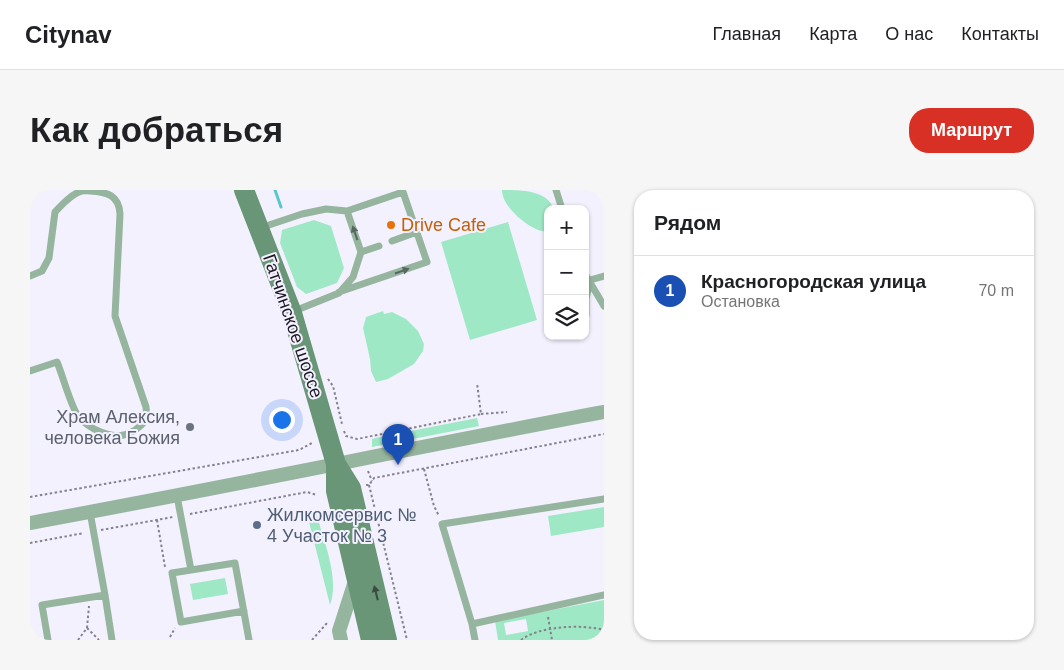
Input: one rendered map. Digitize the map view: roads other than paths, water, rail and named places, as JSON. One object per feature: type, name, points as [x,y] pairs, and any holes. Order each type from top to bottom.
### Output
[{"type":"main road","name":"Гатчинское шоссе","points":[[244,190],[292,312],[336,464],[351,488],[387,640]]},
{"type":"main road","name":"Гатчинское шоссе","points":[[336,464],[336,491],[371,640]]},
{"type":"street","points":[[30,523],[604,412]]},
{"type":"street","points":[[341,640],[339,631],[356,577]]},
{"type":"lane","points":[[556,190],[561,205]]},
{"type":"lane","points":[[30,276],[42,271],[50,258],[54,212],[73,195],[81,191],[102,192],[113,197],[120,206],[115,316],[146,407],[147,419],[139,428],[122,436],[109,436],[86,425],[78,415],[57,362],[30,371]]},
{"type":"lane","points":[[259,229],[302,214],[326,209],[347,211],[403,192],[428,262],[339,293],[292,312]]},
{"type":"lane","points":[[339,293],[353,276],[361,252],[347,211]]},
{"type":"lane","points":[[392,241],[417,232]]},
{"type":"lane","points":[[361,252],[379,246]]},
{"type":"lane","points":[[589,277],[604,276]]},
{"type":"lane","points":[[589,279],[604,306]]},
{"type":"lane","points":[[177,496],[191,570]]},
{"type":"lane","points":[[475,640],[442,524],[604,499]]},
{"type":"lane","points":[[90,512],[112,640]]},
{"type":"lane","points":[[244,611],[181,622],[172,573],[235,563],[244,611],[249,640]]},
{"type":"lane","points":[[48,640],[42,606],[105,594]]},
{"type":"lane","points":[[472,624],[604,596]]},
{"type":"waterway","points":[[275,190],[281,207]]},
{"type":"place","name":"Drive Cafe","points":[[391,225]]},
{"type":"place","name":"Храм Алексия, человека Божия","points":[[190,427]]},
{"type":"place","name":"Красногородская улица","points":[[398,465]]},
{"type":"place","name":"Жилкомсервис № 4 Участок № 3","points":[[257,525]]}]
